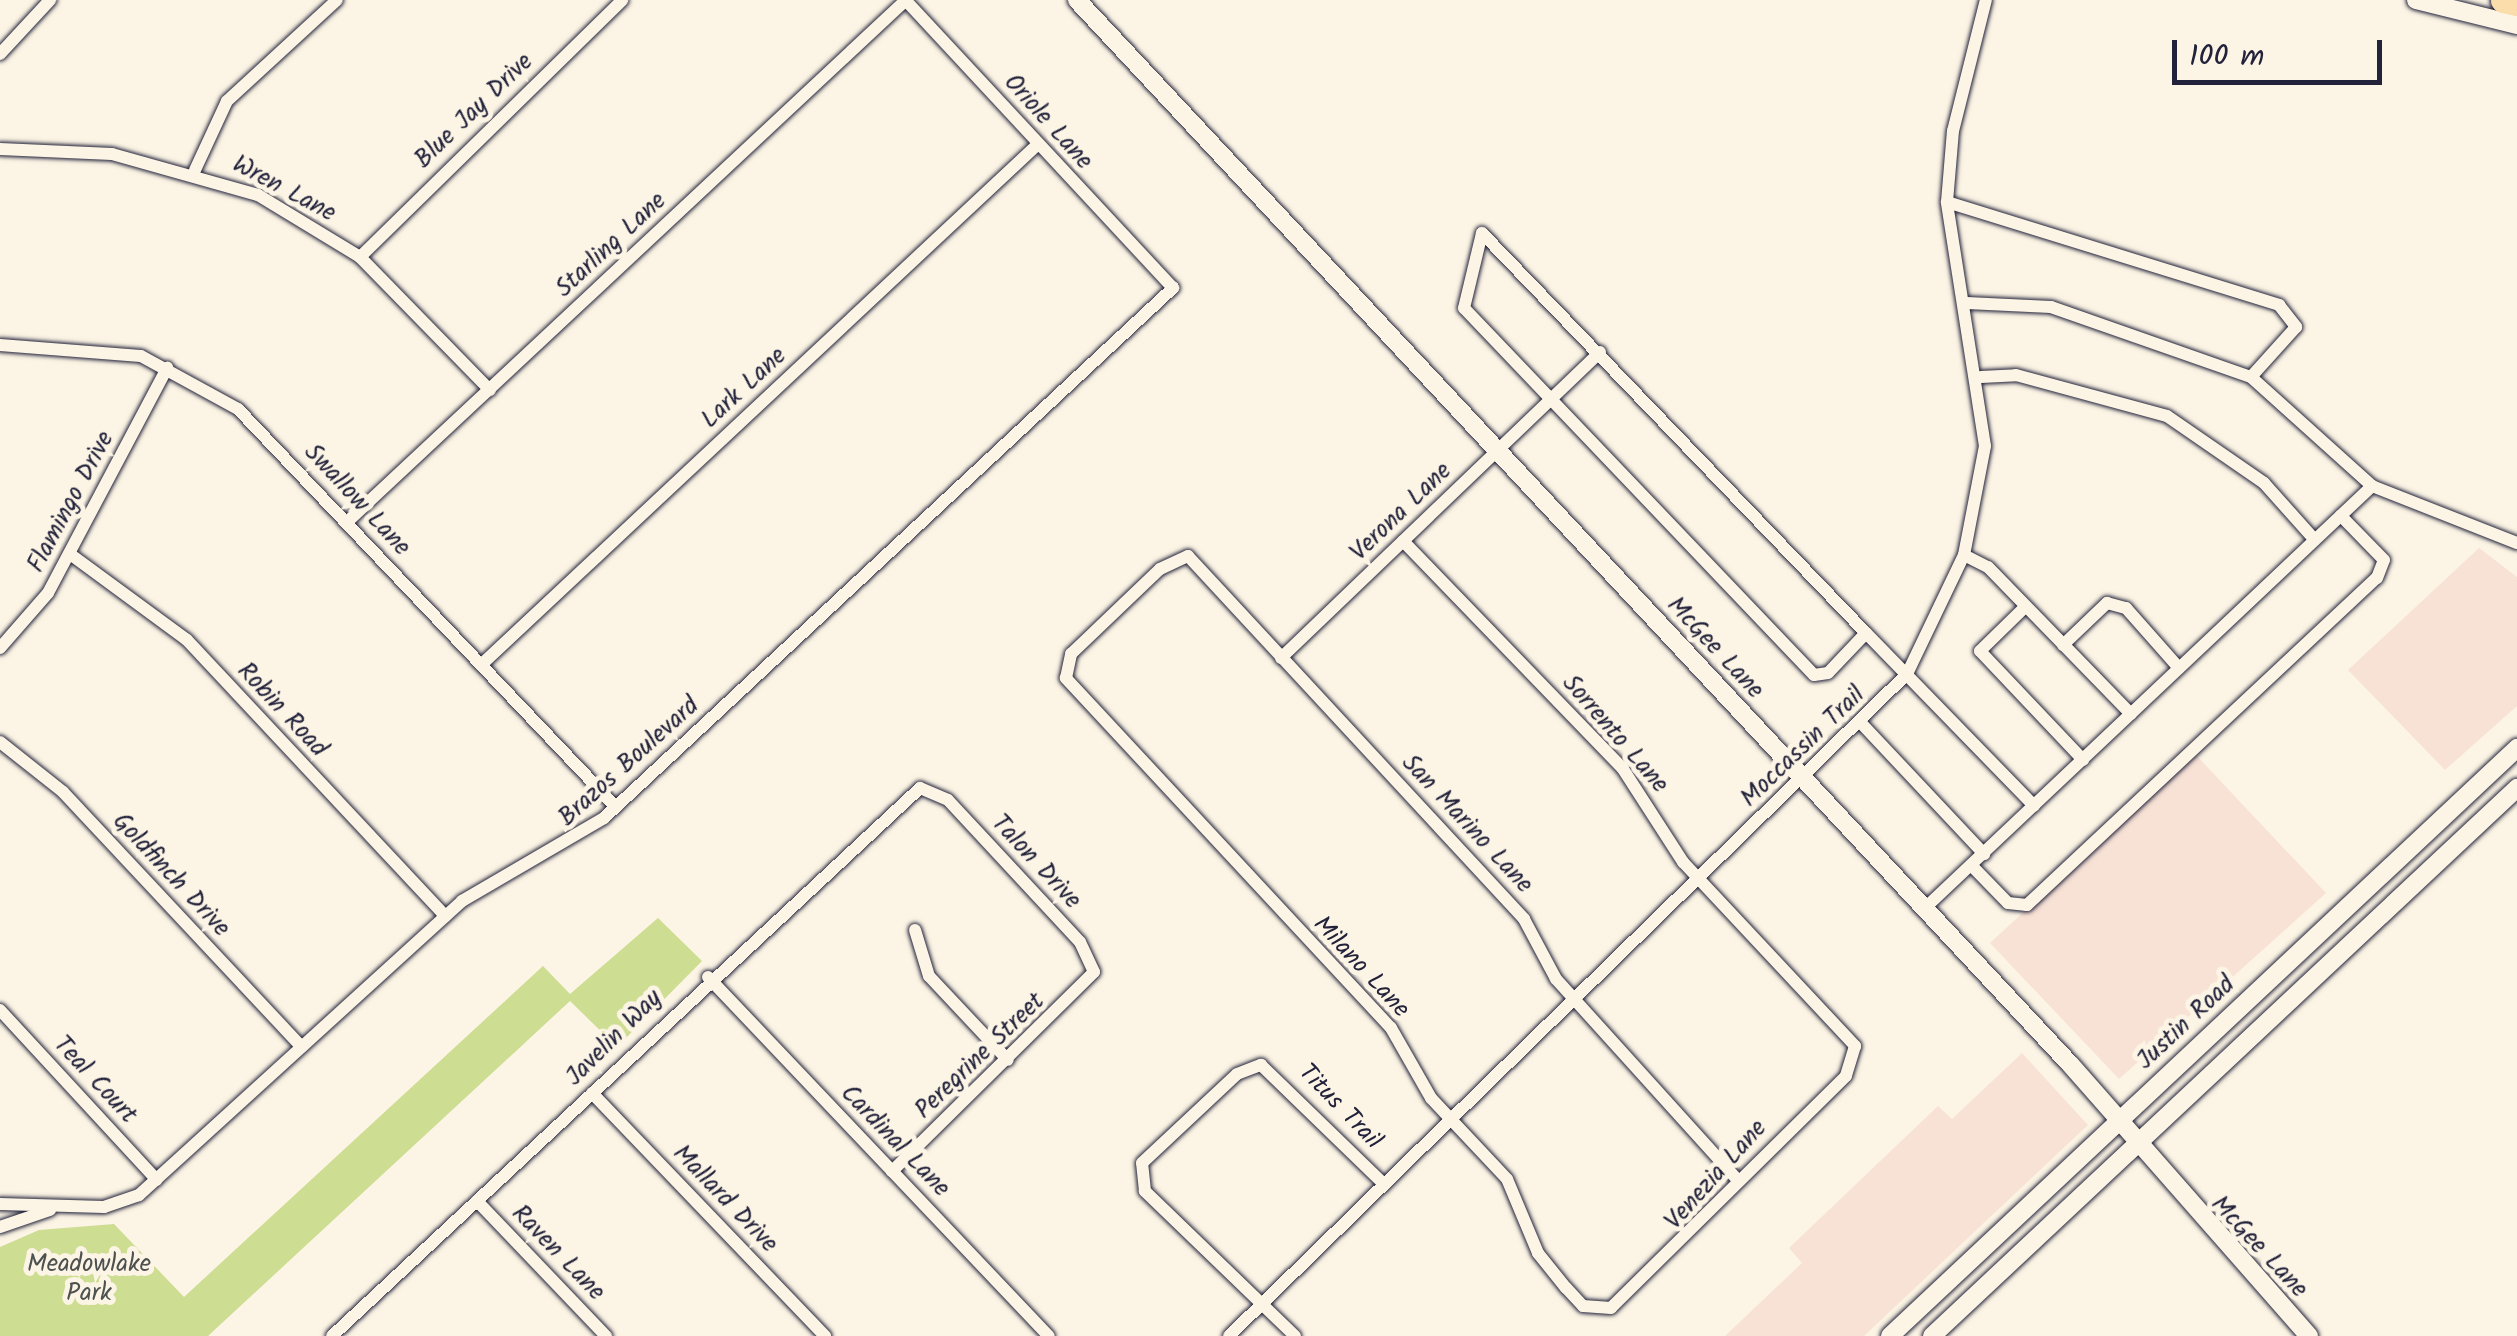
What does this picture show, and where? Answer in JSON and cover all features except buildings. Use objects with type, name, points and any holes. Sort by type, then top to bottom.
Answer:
[{"type":"highway","points":[[2503,0],[2517,3]]},
{"type":"street","points":[[0,54],[49,0]]},
{"type":"street","points":[[194,170],[227,102],[337,0]]},
{"type":"street","name":"Blue Jay Drive","points":[[360,258],[622,0]]},
{"type":"street","name":"Oriole Lane","points":[[905,0],[1158,274]]},
{"type":"street","name":"Starling Lane","points":[[347,522],[905,0]]},
{"type":"street","name":"McGee Lane","points":[[1077,0],[1925,908],[2309,1336]]},
{"type":"street","name":"Moccassin Trail","points":[[1229,1336],[1804,779],[1906,674],[1964,555],[1985,446],[1981,377],[1947,202],[1953,131],[1986,0]]},
{"type":"street","points":[[2416,0],[2517,25]]},
{"type":"street","name":"Lark Lane","points":[[481,666],[1038,144]]},
{"type":"street","name":"Wren Lane","points":[[0,148],[194,170],[258,195],[360,258],[490,390]]},
{"type":"street","points":[[1947,202],[2280,305],[2296,327],[2251,377]]},
{"type":"street","points":[[1866,633],[1814,675],[1464,308],[1482,232],[2034,806]]},
{"type":"street","name":"Brazos Boulevard","points":[[0,1204],[57,1208],[118,1204],[157,1180],[474,892],[569,846],[616,807],[1173,288],[1158,274]]},
{"type":"street","points":[[1967,302],[2051,307],[2251,377],[2372,486],[2517,543]]},
{"type":"street","name":"Swallow Lane","points":[[0,345],[105,348],[167,368],[238,409],[616,807]]},
{"type":"street","name":"Verona Lane","points":[[1281,658],[1600,352]]},
{"type":"street","name":"Flamingo Drive","points":[[0,648],[70,554],[167,368]]},
{"type":"street","points":[[1981,377],[2016,375],[2166,416],[2264,483],[2315,540]]},
{"type":"street","points":[[1925,908],[2372,486]]},
{"type":"street","points":[[1971,865],[2008,903],[2026,905],[2377,578],[2384,560],[2341,516]]},
{"type":"street","name":"Sorrento Lane","points":[[1403,541],[1623,769],[1699,879],[1845,1031],[1857,1056]]},
{"type":"street","name":"Robin Road","points":[[70,554],[188,640],[445,916]]},
{"type":"street","points":[[1964,555],[2026,607],[2131,714]]},
{"type":"street","name":"San Marino Lane","points":[[1065,667],[1139,588],[1188,556],[1524,919],[1574,1000],[1737,1179]]},
{"type":"street","points":[[2063,645],[2107,603],[2126,608],[2180,668]]},
{"type":"street","points":[[2026,607],[1980,651],[2082,760]]},
{"type":"street","name":"Milano Lane","points":[[1065,667],[1094,710],[1391,1028],[1452,1119],[1508,1179],[1538,1253],[1598,1312]]},
{"type":"street","points":[[1861,722],[1984,854]]},
{"type":"street","name":"Goldfinch Drive","points":[[0,742],[62,792],[302,1048]]},
{"type":"street","name":"Justin Road","points":[[1890,1336],[2517,748]]},
{"type":"street","name":"Justin Road","points":[[1932,1336],[2133,1141],[2517,788]]},
{"type":"street","name":"Talon Drive","points":[[936,790],[1080,942],[1094,972]]},
{"type":"street","name":"Javelin Way","points":[[332,1336],[896,801],[936,790]]},
{"type":"street","points":[[915,930],[929,976],[1008,1060]]},
{"type":"street","name":"Peregrine Street","points":[[892,1171],[1094,972]]},
{"type":"street","name":"Cardinal Lane","points":[[708,977],[1049,1336]]},
{"type":"street","name":"Teal Court","points":[[0,1010],[157,1180]]},
{"type":"street","name":"Venezia Lane","points":[[1598,1312],[1687,1242],[1737,1179],[1857,1056]]},
{"type":"street","name":"Titus Trail","points":[[1260,1306],[1138,1176],[1236,1074],[1261,1065],[1384,1184]]},
{"type":"street","name":"Mallard Drive","points":[[592,1093],[826,1336]]},
{"type":"street","name":"Raven Lane","points":[[477,1201],[606,1336]]},
{"type":"street","name":"Brazos Boulevard","points":[[0,1227],[57,1208]]},
{"type":"street","points":[[1260,1306],[1295,1336]]},
{"type":"shaded area","points":[[2479,548],[2517,577],[2517,706],[2445,770],[2348,670]]},
{"type":"shaded area","points":[[2195,754],[2326,893],[2119,1079],[1990,943]]},
{"type":"shaded area","points":[[2022,1053],[2088,1125],[1864,1336],[1725,1336],[1802,1263],[1789,1248],[1938,1106],[1952,1119]]},
{"type":"green space","name":"Meadowlake Park","points":[[658,918],[702,961],[617,1047],[570,1001],[208,1336],[0,1336],[0,1247],[39,1230],[114,1224],[184,1297],[543,966],[570,994]]}]
